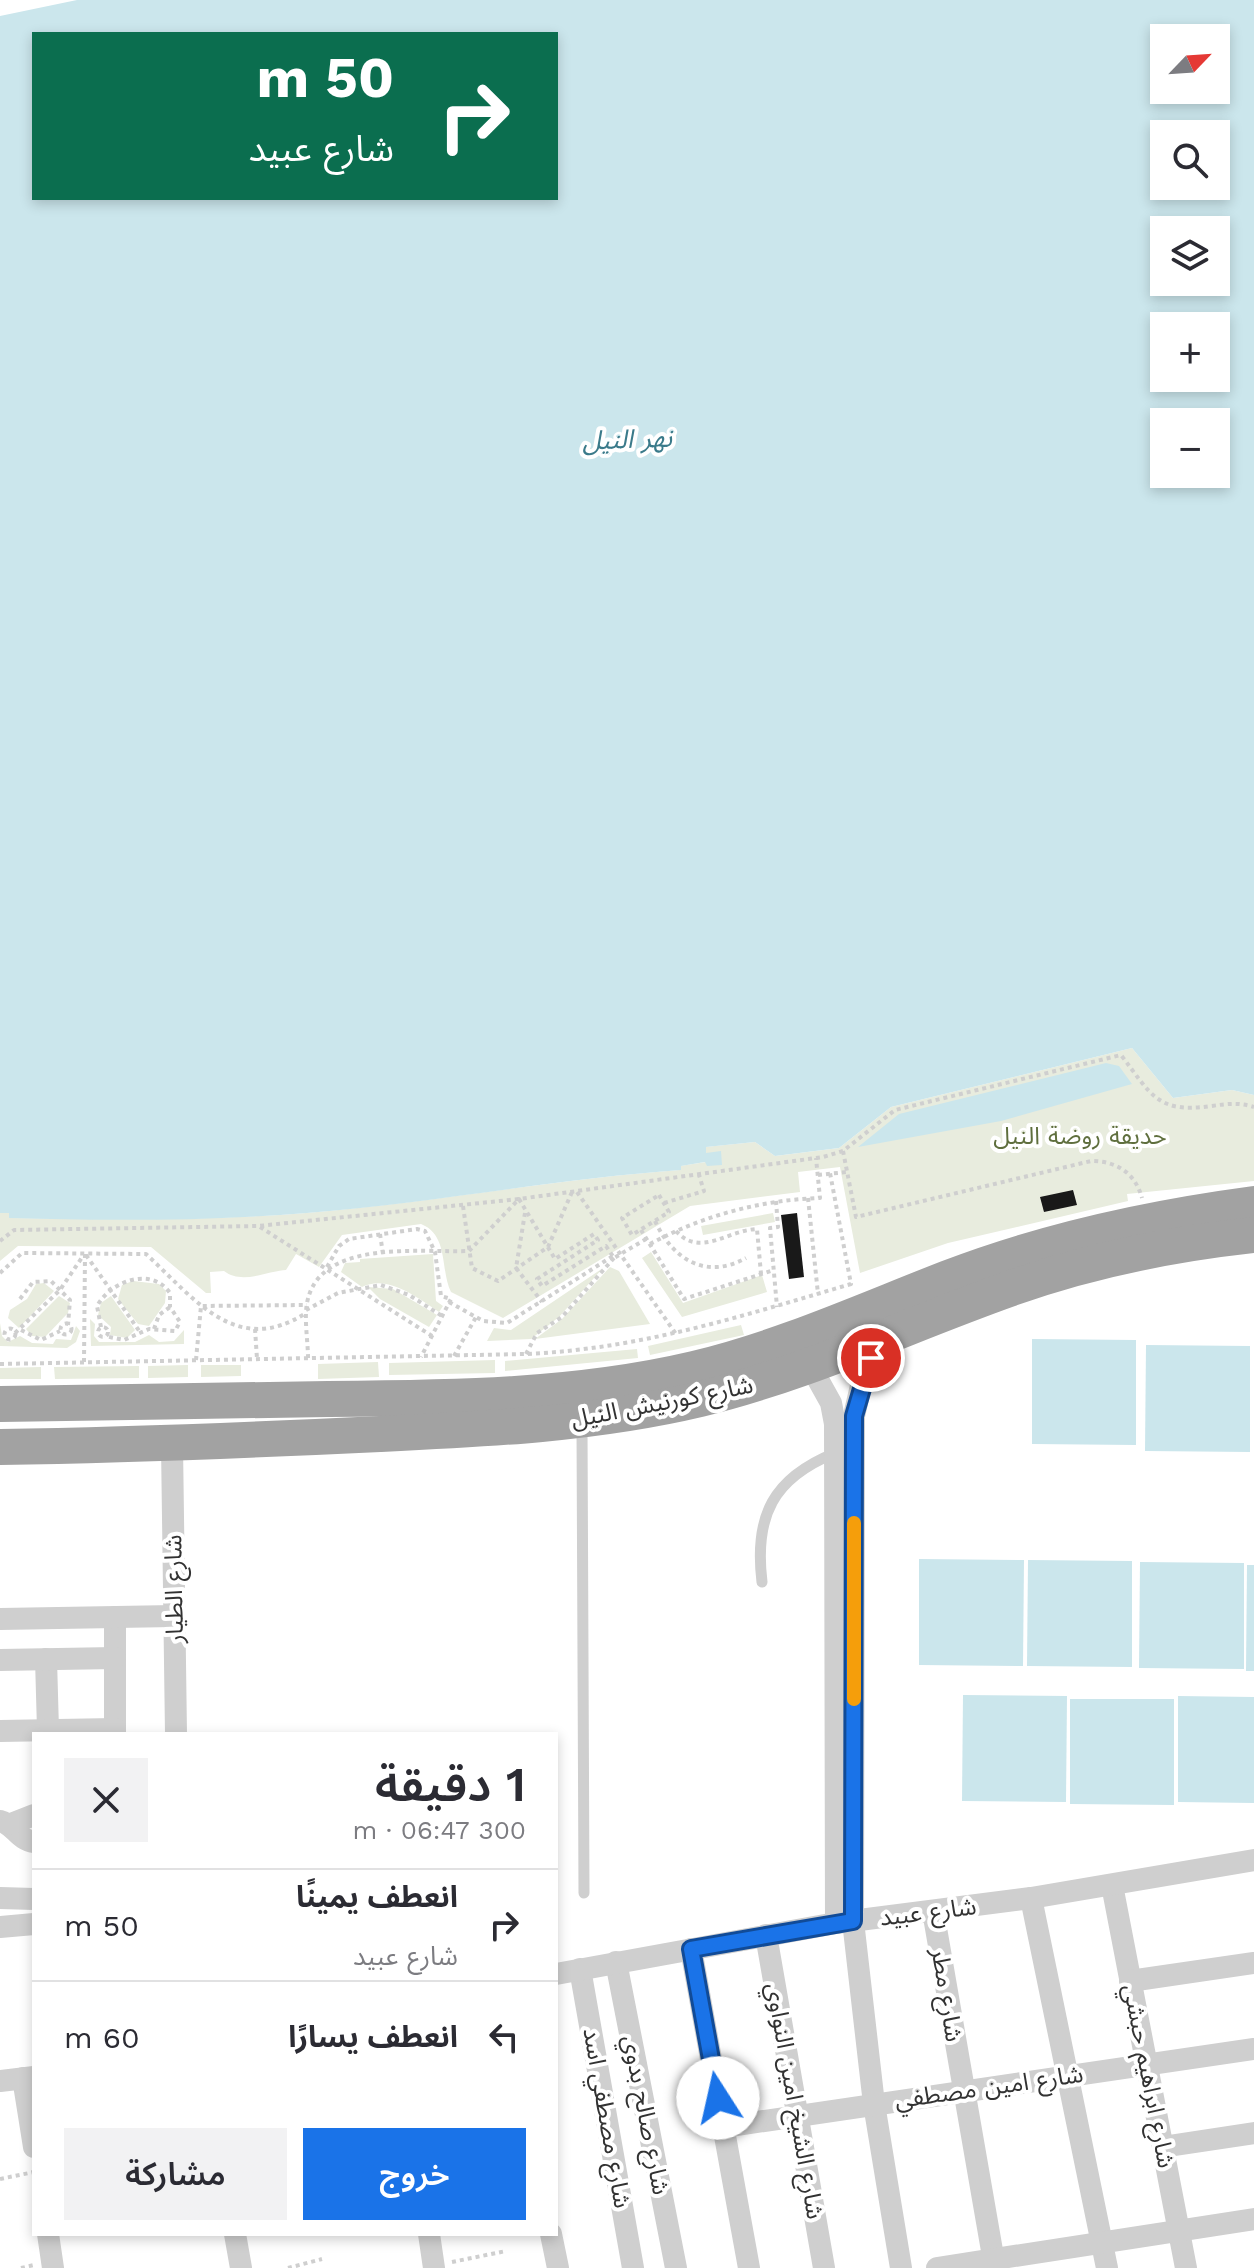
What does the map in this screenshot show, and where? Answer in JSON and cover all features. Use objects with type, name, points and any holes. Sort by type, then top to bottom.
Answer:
[{"type":"highway","name":"شارع كورنيش النيل","points":[[0,1404],[405,1398],[546,1391],[629,1382],[755,1353],[948,1278],[1076,1237],[1161,1217],[1254,1204]]},
{"type":"highway","name":"شارع كورنيش النيل","points":[[0,1447],[172,1445],[582,1421],[698,1399],[811,1367],[960,1307],[1069,1270],[1185,1244],[1254,1235]]},
{"type":"street","points":[[844,1922],[854,1416],[863,1377],[881,1341]]},
{"type":"street","points":[[811,1367],[831,1403],[836,1453],[844,1922],[901,2268]]},
{"type":"street","name":"شارع الطيار","points":[[172,1445],[176,1732]]},
{"type":"street","points":[[0,1619],[174,1616]]},
{"type":"street","points":[[0,1731],[115,1732],[115,1617]]},
{"type":"street","points":[[0,1660],[115,1658]]},
{"type":"street","points":[[46,1659],[48,1730]]},
{"type":"street","points":[[5,1822],[32,1815]]},
{"type":"street","points":[[5,1822],[21,1838],[32,1841]]},
{"type":"street","name":"شارع عبيد","points":[[558,1974],[844,1922],[1031,1898],[1254,1860]]},
{"type":"street","name":"شارع ابراهيم حبشي","points":[[1112,1885],[1186,2268]]},
{"type":"street","points":[[0,1898],[32,1899]]},
{"type":"street","points":[[1031,1898],[1107,2268]]},
{"type":"street","name":"شارع مطر","points":[[933,1911],[995,2264]]},
{"type":"street","points":[[0,1927],[32,1924]]},
{"type":"street","name":"شارع الشيخ امين النواوي","points":[[766,1935],[824,2268]]},
{"type":"street","points":[[691,1949],[749,2268]]},
{"type":"street","name":"شارع صالح بدوي","points":[[616,1962],[676,2268]]},
{"type":"street","points":[[1130,1981],[1254,1963]]},
{"type":"street","name":"شارع مصطفي اسد","points":[[580,1969],[633,2268]]},
{"type":"street","name":"شارع امين مصطفي","points":[[723,2127],[1254,2049]]},
{"type":"street","points":[[0,2081],[29,2078],[32,2119]]},
{"type":"street","points":[[1162,2147],[1254,2133]]},
{"type":"street","points":[[937,2268],[995,2264],[1254,2219]]},
{"type":"street","points":[[48,2236],[53,2268]]},
{"type":"street","points":[[235,2236],[241,2268]]},
{"type":"street","points":[[429,2236],[434,2267]]},
{"type":"street","points":[[551,2236],[558,2268]]},
{"type":"lane","points":[[582,1421],[584,1893]]},
{"type":"lane","points":[[762,1582],[758,1549],[764,1516],[780,1488],[805,1465],[836,1453]]},
{"type":"path","points":[[0,1241],[14,1230],[258,1226],[463,1206],[816,1158],[843,1151],[895,1110],[1121,1055],[1150,1093],[1166,1106],[1185,1110],[1239,1102],[1254,1107]]},
{"type":"path","points":[[843,1151],[856,1217],[1091,1161],[1122,1168],[1141,1193]]},
{"type":"path","points":[[449,1302],[491,1323],[507,1323],[614,1257],[648,1242],[725,1213],[776,1201],[820,1198],[816,1158]]},
{"type":"path","points":[[818,1175],[847,1172]]},
{"type":"path","points":[[0,1364],[526,1354],[592,1349],[676,1335],[851,1284],[830,1173]]},
{"type":"path","points":[[664,1203],[704,1191],[699,1175]]},
{"type":"path","points":[[463,1206],[472,1268],[498,1281],[548,1247],[574,1192]]},
{"type":"path","points":[[574,1192],[676,1335]]},
{"type":"path","points":[[659,1195],[664,1203],[669,1212],[632,1235],[622,1218],[659,1195]]},
{"type":"path","points":[[808,1198],[818,1294]]},
{"type":"path","points":[[519,1199],[555,1259],[594,1234],[598,1240],[537,1279],[542,1286],[606,1246],[614,1257]]},
{"type":"path","points":[[326,1269],[346,1258],[469,1251],[519,1199]]},
{"type":"path","points":[[776,1201],[778,1227],[770,1228],[777,1307]]},
{"type":"path","points":[[526,1211],[516,1268],[542,1302]]},
{"type":"path","points":[[655,1221],[662,1237],[678,1256],[700,1267],[724,1267],[746,1258]]},
{"type":"path","points":[[258,1226],[432,1336]]},
{"type":"path","points":[[308,1358],[306,1309],[312,1287],[344,1242],[421,1229],[428,1234],[435,1252],[441,1296],[451,1299],[421,1357]]},
{"type":"path","points":[[676,1231],[687,1241],[702,1244],[736,1231],[757,1229],[761,1274]]},
{"type":"path","points":[[641,1230],[684,1299],[774,1270]]},
{"type":"path","points":[[380,1234],[383,1254]]},
{"type":"path","points":[[0,1273],[22,1253],[146,1254],[201,1306],[224,1322],[255,1329],[282,1326],[306,1309],[338,1293],[381,1285],[398,1290],[442,1316]]},
{"type":"path","points":[[15,1333],[60,1290],[85,1254]]},
{"type":"path","points":[[85,1254],[140,1332]]},
{"type":"path","points":[[84,1362],[85,1254]]},
{"type":"path","points":[[526,1354],[537,1333],[562,1317],[614,1257]]},
{"type":"path","points":[[127,1279],[157,1282],[170,1293],[170,1307],[179,1317],[178,1328],[169,1334],[154,1329],[124,1340],[99,1334],[101,1327],[97,1306],[127,1279]]},
{"type":"path","points":[[20,1299],[29,1286],[39,1280],[51,1281],[72,1306],[69,1334],[60,1331],[41,1340],[21,1330]]},
{"type":"path","points":[[201,1306],[306,1309]]},
{"type":"path","points":[[196,1360],[201,1306]]},
{"type":"path","points":[[154,1329],[159,1315],[170,1307]]},
{"type":"path","points":[[454,1356],[476,1317]]},
{"type":"path","points":[[60,1331],[62,1325],[68,1325]]},
{"type":"path","points":[[255,1329],[257,1359]]},
{"type":"path","points":[[0,2179],[32,2172]]},
{"type":"path","points":[[434,2267],[506,2251]]},
{"type":"path","points":[[288,2268],[322,2259]]},
{"type":"green space","name":"حديقة روضة النيل","points":[[1132,1048],[1173,1098],[1232,1090],[1254,1095],[1254,1181],[1127,1194],[1128,1201],[948,1243],[860,1273],[840,1167],[798,1172],[800,1192],[690,1206],[503,1318],[451,1292],[440,1245],[430,1229],[421,1224],[342,1235],[319,1267],[296,1254],[286,1270],[247,1277],[224,1271],[210,1272],[211,1293],[206,1293],[151,1247],[18,1246],[0,1261],[0,1213],[9,1213],[9,1218],[120,1219],[306,1213],[680,1170],[680,1166],[706,1162],[705,1147],[755,1142],[775,1156],[839,1148],[891,1107]]},
{"type":"green space","points":[[773,1213],[775,1222],[703,1235],[701,1226]]},
{"type":"green space","points":[[651,1252],[683,1303],[762,1275],[767,1292],[682,1317],[642,1258]]},
{"type":"green space","points":[[433,1254],[436,1301],[443,1306],[439,1312],[402,1289],[382,1283],[362,1287],[341,1272],[345,1263],[360,1262],[360,1259]]},
{"type":"green space","points":[[610,1267],[619,1271],[650,1324],[535,1339],[562,1319]]},
{"type":"green space","points":[[603,1268],[559,1317],[531,1339],[487,1341],[494,1328],[511,1330]]},
{"type":"green space","points":[[133,1281],[159,1284],[166,1291],[165,1303],[149,1326],[138,1324],[118,1299],[122,1285]]},
{"type":"green space","points":[[44,1283],[54,1291],[19,1328],[8,1318],[10,1310],[27,1299],[36,1284]]},
{"type":"green space","points":[[368,1287],[393,1289],[437,1315],[429,1327],[380,1299]]},
{"type":"green space","points":[[59,1296],[70,1303],[68,1313],[45,1337],[32,1336],[26,1329]]},
{"type":"green space","points":[[111,1296],[135,1330],[127,1338],[110,1335],[111,1327],[98,1315],[101,1303]]},
{"type":"green space","points":[[90,1319],[95,1324],[94,1336],[99,1342],[135,1342],[149,1335],[159,1342],[174,1341],[184,1330],[184,1344],[91,1346]]},
{"type":"green space","points":[[0,1323],[2,1336],[8,1342],[20,1336],[32,1343],[53,1344],[56,1339],[71,1340],[76,1326],[80,1331],[76,1342],[67,1348],[0,1346]]},
{"type":"green space","points":[[741,1325],[744,1335],[650,1355],[648,1346]]},
{"type":"green space","points":[[637,1349],[638,1358],[505,1371],[505,1361]]},
{"type":"green space","points":[[495,1360],[495,1373],[389,1375],[389,1363]]},
{"type":"green space","points":[[378,1362],[379,1377],[318,1379],[318,1364]]},
{"type":"green space","points":[[188,1365],[188,1377],[148,1378],[148,1366]]},
{"type":"green space","points":[[201,1365],[241,1365],[241,1376],[201,1377]]},
{"type":"green space","points":[[139,1366],[139,1378],[55,1379],[54,1367]]},
{"type":"green space","points":[[41,1367],[41,1379],[0,1379],[0,1368]]},
{"type":"water","name":"نهر النيل","points":[[77,0],[1254,0],[1254,1095],[1232,1090],[1173,1098],[1132,1048],[891,1107],[839,1148],[775,1156],[755,1142],[706,1147],[706,1153],[721,1151],[722,1165],[707,1166],[705,1162],[681,1166],[681,1170],[307,1213],[120,1220],[9,1218],[9,1213],[0,1213],[0,16]]},
{"type":"water","points":[[1106,1063],[1119,1066],[1132,1084],[1001,1121],[858,1147],[899,1114]]},
{"type":"water","points":[[1032,1339],[1136,1340],[1136,1445],[1032,1444]]},
{"type":"water","points":[[1146,1345],[1250,1346],[1250,1452],[1145,1451]]},
{"type":"water","points":[[919,1559],[1024,1560],[1023,1666],[919,1665]]},
{"type":"water","points":[[1028,1560],[1132,1561],[1132,1667],[1027,1666]]},
{"type":"water","points":[[1140,1562],[1244,1563],[1244,1669],[1139,1668]]},
{"type":"water","points":[[1247,1565],[1254,1565],[1254,1671],[1246,1671]]},
{"type":"water","points":[[963,1695],[1067,1696],[1066,1802],[962,1801]]},
{"type":"water","points":[[1178,1696],[1254,1697],[1254,1803],[1178,1802]]},
{"type":"water","points":[[1070,1699],[1174,1699],[1174,1805],[1070,1804]]},
{"type":"building","points":[[1073,1190],[1077,1205],[1044,1212],[1040,1197]]},
{"type":"building","points":[[797,1213],[804,1277],[789,1279],[781,1215]]},
{"type":"slow traffic","points":[[854,1523],[854,1699]]},
{"type":"route","points":[[718,2098],[691,1949],[853,1921],[854,1416],[857,1396],[871,1358]]}]
